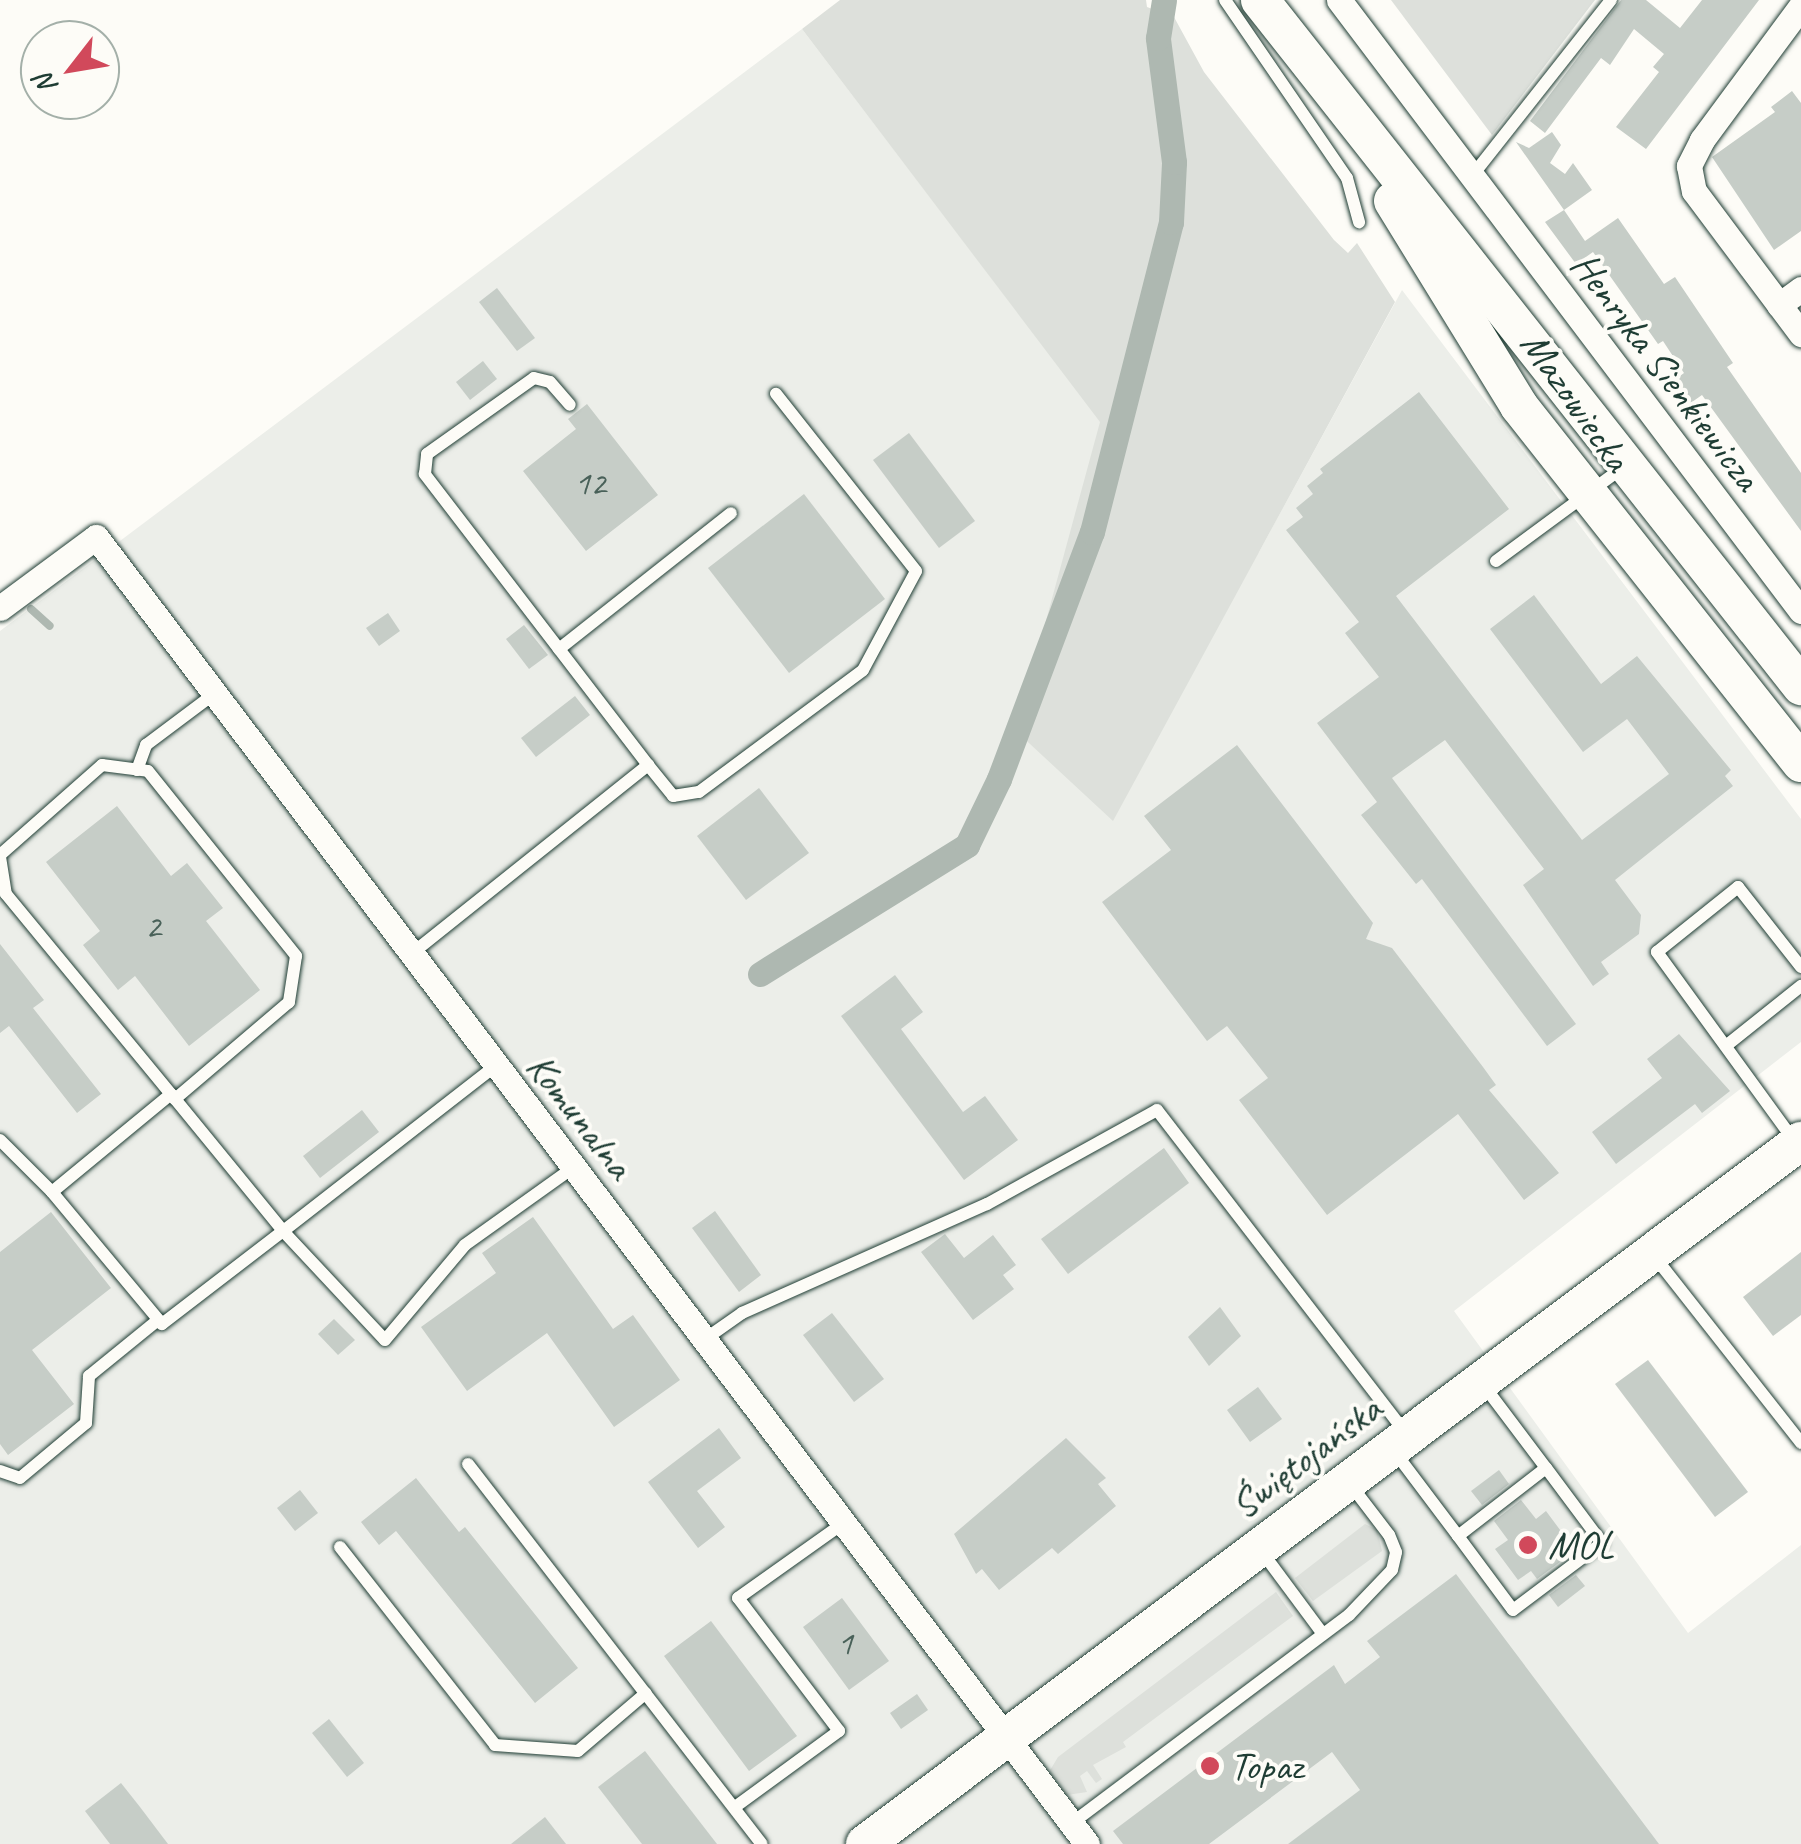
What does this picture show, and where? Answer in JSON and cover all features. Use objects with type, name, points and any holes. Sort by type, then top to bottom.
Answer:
[{"type":"main road","name":"Mazowiecka","points":[[1260,0],[1801,686]]},
{"type":"main road","name":"Mazowiecka","points":[[1310,67],[1519,406],[1585,495],[1801,764]]},
{"type":"main road","name":"Świętojańska","points":[[866,1844],[1799,1143]]},
{"type":"street","name":"Henryka Sienkiewicza","points":[[1339,0],[1801,612]]},
{"type":"street","points":[[1801,6],[1690,166],[1694,191],[1801,334]]},
{"type":"street","points":[[1779,305],[1801,289]]},
{"type":"street","name":"Komunalna","points":[[0,608],[96,538],[572,1169],[708,1337],[1079,1834]]},
{"type":"lane","points":[[1225,0],[1347,178],[1359,222]]},
{"type":"lane","points":[[1472,176],[1611,0]]},
{"type":"lane","points":[[570,406],[550,382],[534,378],[427,454],[425,474],[673,796],[699,792],[863,670],[916,571],[776,394]]},
{"type":"lane","points":[[1496,561],[1628,465]]},
{"type":"lane","points":[[559,649],[731,513]]},
{"type":"lane","points":[[137,770],[146,745],[214,694]]},
{"type":"lane","points":[[52,1192],[173,1096],[288,1002],[296,956],[148,771],[102,765],[0,856],[6,894],[173,1096],[283,1230],[385,1340],[465,1245],[572,1169]]},
{"type":"lane","points":[[410,954],[648,766]]},
{"type":"lane","points":[[1799,1143],[1657,952],[1738,887],[1801,967]]},
{"type":"lane","points":[[1727,1046],[1801,986]]},
{"type":"lane","points":[[0,1140],[52,1192],[162,1324],[494,1067]]},
{"type":"lane","points":[[708,1337],[742,1313],[988,1204],[1157,1110],[1400,1443],[1458,1536],[1513,1610],[1602,1543],[1481,1382]]},
{"type":"lane","points":[[1652,1253],[1801,1442]]},
{"type":"lane","points":[[0,1471],[20,1478],[86,1423],[89,1376],[158,1320]]},
{"type":"lane","points":[[468,1464],[762,1844]]},
{"type":"lane","points":[[1458,1536],[1546,1468]]},
{"type":"lane","points":[[1079,1834],[1380,1584],[1396,1552],[1348,1482]]},
{"type":"lane","points":[[735,1807],[839,1731],[738,1598],[846,1521]]},
{"type":"lane","points":[[340,1547],[495,1744],[578,1751],[646,1693]]},
{"type":"lane","points":[[1260,1548],[1323,1634]]},
{"type":"shaded area","points":[[840,0],[1146,0],[1147,7],[1174,17],[1204,72],[1334,240],[1348,253],[1357,243],[1395,302],[1113,821],[1016,731],[1100,422],[802,29]]},
{"type":"shaded area","points":[[1391,0],[1595,0],[1492,135]]},
{"type":"shaded area","points":[[802,29],[1101,422],[1017,731],[1259,552],[1402,290],[1801,819],[1801,1042],[1454,1311],[1688,1633],[1801,1545],[1801,1844],[0,1844],[0,631]]},
{"type":"shaded area","points":[[1365,1524],[1377,1530],[1382,1551],[1313,1601],[1295,1578]]},
{"type":"shaded area","points":[[1276,1592],[1293,1616],[1123,1742],[1126,1747],[1093,1765],[1102,1779],[1096,1783],[1087,1771],[1080,1776],[1087,1792],[1067,1795],[1049,1772],[1058,1757]]},
{"type":"building","points":[[1621,0],[1646,0],[1680,28],[1702,0],[1759,0],[1646,149],[1616,127],[1659,72],[1653,67],[1664,54],[1634,29],[1610,65],[1601,58],[1545,133],[1530,121]]},
{"type":"building","points":[[1792,91],[1801,103],[1801,231],[1774,250],[1712,157],[1775,112],[1771,107]]},
{"type":"building","points":[[1552,132],[1561,145],[1550,163],[1565,174],[1573,163],[1592,190],[1564,210],[1516,142],[1529,148]]},
{"type":"building","points":[[1564,210],[1585,241],[1618,218],[1664,284],[1675,277],[1733,363],[1727,367],[1801,473],[1801,531],[1702,395],[1682,409],[1666,386],[1684,373],[1663,341],[1658,344],[1593,252],[1576,264],[1545,222]]},
{"type":"building","points":[[497,288],[535,338],[517,351],[479,302]]},
{"type":"building","points":[[483,361],[497,379],[470,400],[456,382]]},
{"type":"building","points":[[1419,392],[1509,509],[1396,596],[1582,840],[1669,774],[1627,719],[1583,752],[1490,629],[1534,595],[1601,684],[1637,656],[1731,770],[1725,776],[1733,786],[1615,880],[1641,915],[1639,934],[1601,962],[1609,974],[1593,986],[1523,885],[1544,869],[1445,740],[1392,778],[1576,1024],[1547,1046],[1422,879],[1416,884],[1361,815],[1377,802],[1317,723],[1379,677],[1345,633],[1359,622],[1286,530],[1303,517],[1296,508],[1313,494],[1307,486],[1323,473],[1320,469]]},
{"type":"building","points":[[587,404],[658,495],[586,551],[523,471],[576,429],[568,419]]},
{"type":"building","points":[[909,433],[975,521],[939,548],[873,460]]},
{"type":"building","points":[[804,494],[885,599],[789,673],[708,568]]},
{"type":"building","points":[[388,613],[400,631],[379,646],[366,628]]},
{"type":"building","points":[[524,625],[548,655],[529,669],[506,639]]},
{"type":"building","points":[[575,696],[590,715],[536,757],[521,738]]},
{"type":"building","points":[[1237,745],[1373,923],[1366,939],[1392,948],[1496,1085],[1489,1090],[1559,1173],[1524,1200],[1458,1114],[1327,1215],[1239,1100],[1268,1078],[1227,1026],[1207,1041],[1102,902],[1171,850],[1144,816]]},
{"type":"building","points":[[759,788],[809,853],[746,900],[697,836]]},
{"type":"building","points":[[117,806],[171,876],[187,863],[223,908],[206,921],[260,990],[189,1046],[135,976],[118,990],[83,945],[100,931],[46,862]]},
{"type":"building","points":[[0,944],[44,1000],[33,1008],[101,1094],[77,1113],[9,1026],[0,1033]]},
{"type":"building","points":[[895,975],[923,1012],[901,1029],[963,1112],[985,1096],[1018,1140],[964,1180],[841,1016]]},
{"type":"building","points":[[1679,1034],[1730,1091],[1702,1113],[1695,1104],[1616,1164],[1592,1132],[1662,1078],[1647,1059]]},
{"type":"building","points":[[362,1110],[379,1132],[320,1178],[303,1156]]},
{"type":"building","points":[[1164,1148],[1189,1183],[1068,1274],[1041,1239]]},
{"type":"building","points":[[715,1211],[761,1275],[739,1292],[692,1228]]},
{"type":"building","points":[[51,1212],[111,1288],[32,1350],[74,1404],[8,1455],[0,1444],[0,1252]]},
{"type":"building","points":[[533,1217],[613,1329],[633,1315],[680,1380],[614,1427],[547,1333],[467,1391],[421,1327],[496,1273],[482,1253]]},
{"type":"building","points":[[945,1234],[964,1258],[993,1235],[1016,1265],[1003,1275],[1014,1289],[973,1320],[921,1252]]},
{"type":"building","points":[[1801,1252],[1801,1315],[1773,1336],[1743,1297]]},
{"type":"building","points":[[1220,1307],[1241,1336],[1209,1366],[1188,1337]]},
{"type":"building","points":[[832,1313],[884,1379],[854,1402],[803,1335]]},
{"type":"building","points":[[334,1319],[355,1340],[338,1355],[318,1334]]},
{"type":"building","points":[[1648,1360],[1748,1492],[1715,1517],[1615,1384]]},
{"type":"building","points":[[1258,1387],[1282,1419],[1250,1442],[1227,1410]]},
{"type":"building","points":[[719,1428],[741,1458],[697,1491],[725,1527],[698,1548],[648,1482]]},
{"type":"building","points":[[1066,1438],[1106,1478],[1098,1484],[1116,1506],[1058,1554],[1052,1548],[999,1590],[982,1569],[976,1574],[954,1534]]},
{"type":"building","points":[[1499,1470],[1509,1484],[1482,1505],[1471,1491]]},
{"type":"building","points":[[416,1478],[459,1532],[465,1527],[578,1668],[535,1703],[396,1531],[379,1545],[361,1522]]},
{"type":"building","points":[[300,1490],[318,1513],[295,1531],[277,1508]]},
{"type":"building","points":[[1521,1500],[1536,1519],[1546,1511],[1569,1542],[1558,1550],[1564,1559],[1537,1579],[1531,1571],[1518,1580],[1495,1549],[1508,1540],[1494,1521]]},
{"type":"building","points":[[1456,1574],[1659,1844],[1288,1844],[1360,1790],[1332,1752],[1209,1844],[1123,1844],[1113,1831],[1334,1665],[1345,1684],[1380,1657],[1367,1641]]},
{"type":"building","points":[[1576,1575],[1585,1586],[1558,1607],[1549,1595]]},
{"type":"building","points":[[842,1598],[889,1661],[849,1690],[803,1627]]},
{"type":"building","points":[[711,1621],[797,1736],[749,1771],[664,1656]]},
{"type":"building","points":[[917,1694],[928,1710],[901,1729],[890,1713]]},
{"type":"building","points":[[329,1719],[364,1763],[347,1777],[312,1733]]},
{"type":"building","points":[[645,1751],[717,1844],[642,1844],[598,1787]]},
{"type":"building","points":[[121,1783],[168,1844],[110,1844],[85,1811]]},
{"type":"building","points":[[545,1817],[566,1844],[511,1844]]},
{"type":"waterway","points":[[760,974],[967,845],[999,779],[1092,532],[1171,222],[1174,162],[1158,38],[1164,0]]},
{"type":"waterway","points":[[31,609],[50,626]]},
{"type":"place","name":"MOL","points":[[1528,1545]]},
{"type":"place","name":"Topaz","points":[[1210,1766]]}]
